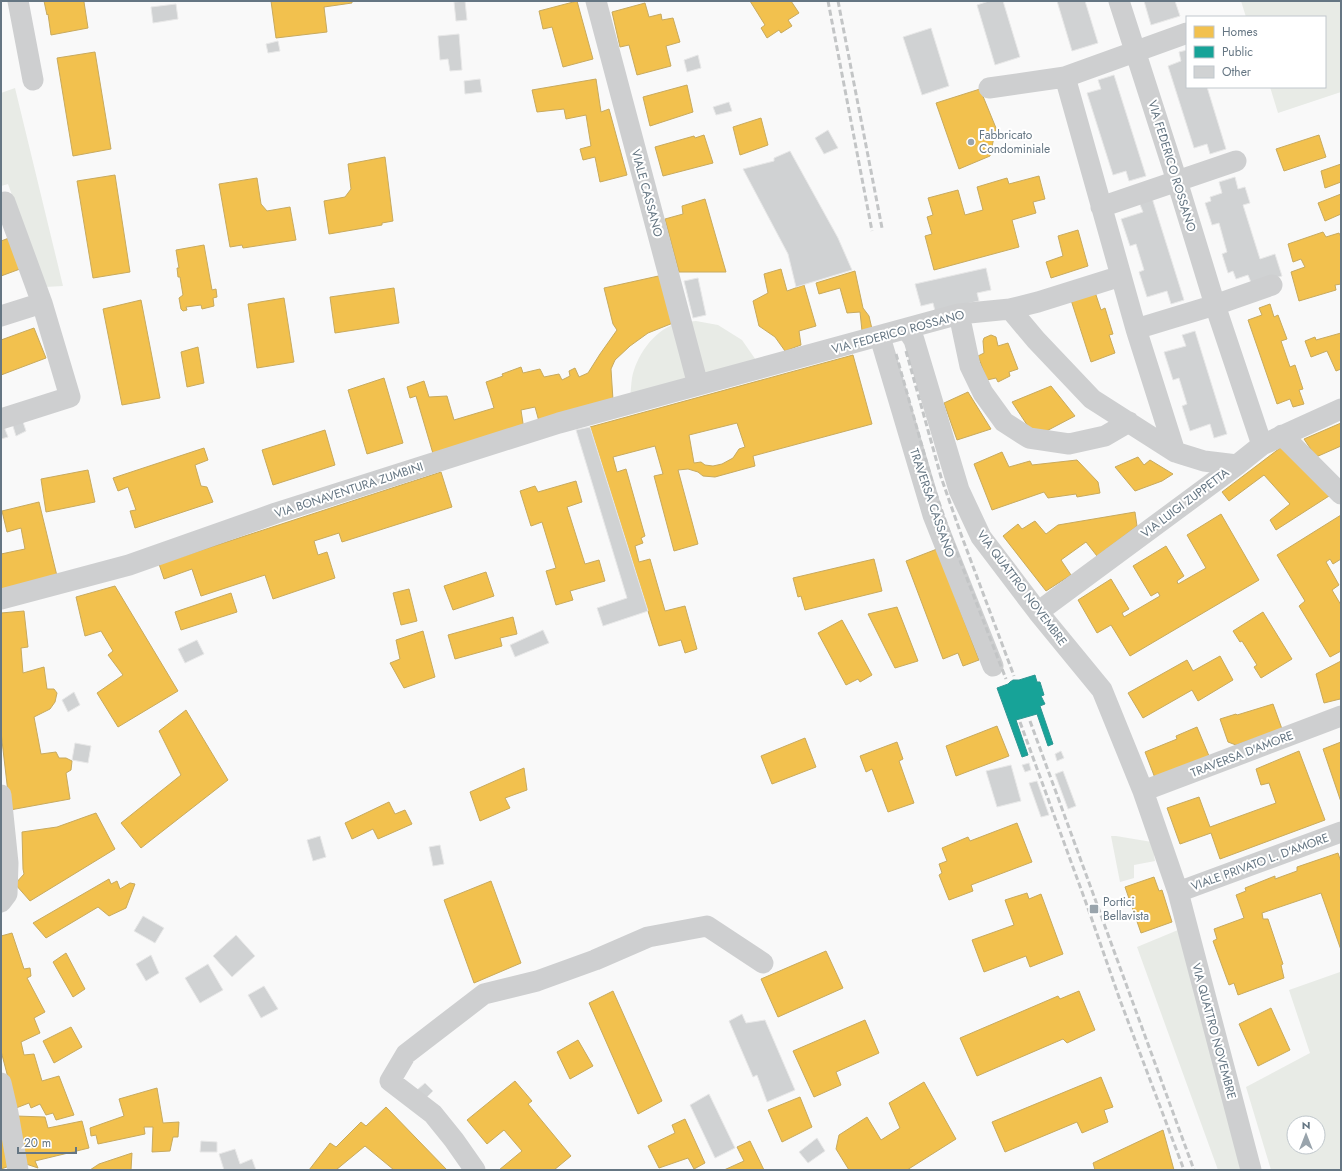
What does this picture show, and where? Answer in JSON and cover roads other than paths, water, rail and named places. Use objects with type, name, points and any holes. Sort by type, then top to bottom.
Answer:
[{"type":"street","points":[[18,1],[33,80]]},
{"type":"street","name":"VIALE CASSANO","points":[[596,1],[698,385]]},
{"type":"street","name":"VIA FEDERICO ROSSANO","points":[[1119,1],[1215,305],[1262,445]]},
{"type":"street","points":[[989,88],[1065,77],[1186,33]]},
{"type":"street","points":[[1065,77],[1136,329],[1175,452]]},
{"type":"street","points":[[1101,207],[1236,161]]},
{"type":"street","points":[[1,204],[5,202],[42,303],[70,397],[1,419]]},
{"type":"street","name":"VIA FEDERICO ROSSANO","points":[[698,385],[880,337],[959,314],[1010,309],[1038,302],[1121,276]]},
{"type":"street","points":[[1136,329],[1215,305],[1272,285]]},
{"type":"street","points":[[1,316],[42,303]]},
{"type":"street","points":[[1010,309],[1036,340],[1092,399],[1175,452],[1204,461],[1237,464]]},
{"type":"street","points":[[959,314],[970,366],[983,393],[1004,422],[1028,438],[1069,444],[1105,436],[1129,422]]},
{"type":"street","name":"VIA QUATTRO NOVEMBRE","points":[[907,328],[914,340],[959,490],[981,537],[1038,612],[1102,690],[1143,791],[1178,892],[1251,1170]]},
{"type":"street","name":"TRAVERSA CASSANO","points":[[880,337],[933,515],[993,666]]},
{"type":"street","name":"VIA BONAVENTURA ZUMBINI","points":[[1,599],[129,566],[276,513],[551,426],[698,385]]},
{"type":"street","name":"VIA LUIGI ZUPPETTA","points":[[1038,612],[1262,445],[1341,409]]},
{"type":"street","points":[[1282,435],[1341,494]]},
{"type":"street","name":"TRAVERSA D'AMORE","points":[[1143,791],[1341,716]]},
{"type":"street","points":[[1,795],[8,863],[7,894],[1,902]]},
{"type":"street","name":"VIALE PRIVATO L. D'AMORE","points":[[1178,892],[1341,832]]},
{"type":"street","points":[[475,1170],[433,1114],[390,1082],[406,1054],[484,994],[551,976],[648,937],[707,926],[763,964]]},
{"type":"street","points":[[1,1083],[18,1170]]},
{"type":"railway","points":[[828,1],[872,231]]},
{"type":"railway","points":[[838,1],[882,228]]},
{"type":"railway","points":[[906,351],[941,477],[1014,676]]},
{"type":"railway","points":[[896,354],[933,485],[952,540],[1006,679]]},
{"type":"railway","points":[[1030,721],[1194,1170]]},
{"type":"railway","points":[[1020,722],[1120,1000],[1184,1170]]},
{"type":"place","name":"Fabbricato Condominiale","points":[[971,142]]},
{"type":"place","name":"Portici Bellavista","points":[[1094,909]]}]
